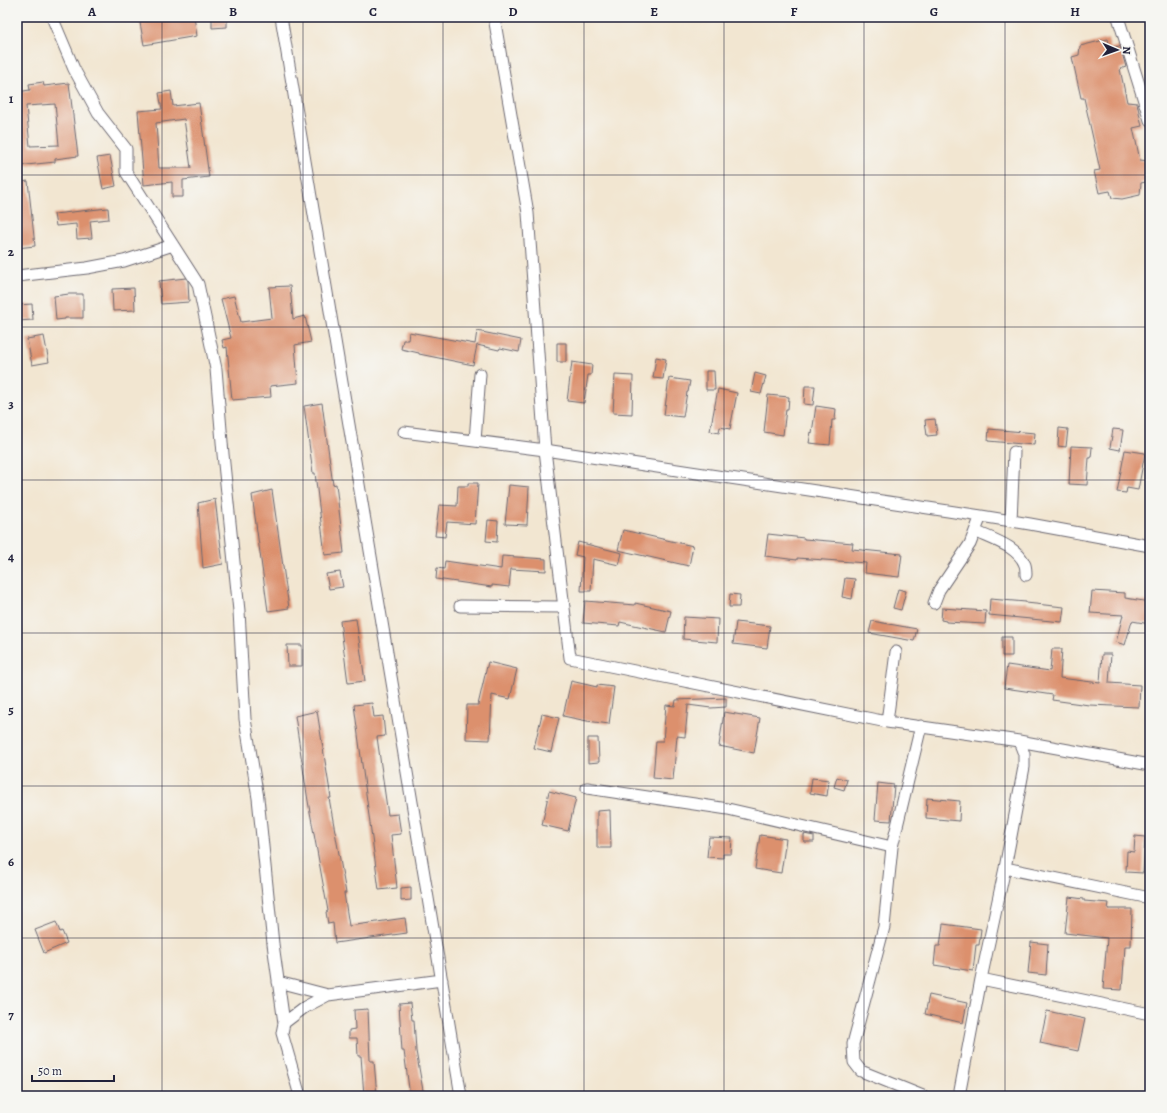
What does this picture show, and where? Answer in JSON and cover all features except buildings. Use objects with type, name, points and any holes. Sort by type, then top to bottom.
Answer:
[{"type":"street","points":[[52,17],[74,69],[98,113],[126,149],[126,172],[198,284],[216,369],[239,611],[245,719],[258,798],[273,944],[284,1023],[282,1033],[300,1096]]},
{"type":"street","points":[[281,17],[461,1096]]},
{"type":"street","points":[[494,17],[528,214],[545,450],[570,658],[887,722],[1019,741],[1150,765]]},
{"type":"street","points":[[1118,17],[1150,120]]},
{"type":"street","points":[[17,276],[95,266],[124,260],[173,245]]},
{"type":"street","points":[[475,441],[480,374]]},
{"type":"street","points":[[404,432],[545,450],[981,516],[1150,546]]},
{"type":"street","points":[[1011,521],[1014,452]]},
{"type":"street","points":[[934,602],[939,590],[970,544],[981,516]]},
{"type":"street","points":[[975,531],[1004,544],[1018,553],[1025,565],[1026,575]]},
{"type":"street","points":[[460,606],[564,607]]},
{"type":"street","points":[[887,722],[896,652]]},
{"type":"street","points":[[921,726],[892,847],[884,927],[853,1044],[854,1062],[861,1071],[923,1096]]},
{"type":"street","points":[[959,1096],[1024,767],[1024,754],[1019,741]]},
{"type":"street","points":[[587,788],[728,809],[892,847]]},
{"type":"street","points":[[1005,868],[1150,898]]},
{"type":"street","points":[[981,979],[1150,1014]]},
{"type":"street","points":[[284,1023],[305,1007],[328,995],[442,980]]},
{"type":"street","points":[[278,982],[328,995]]}]
